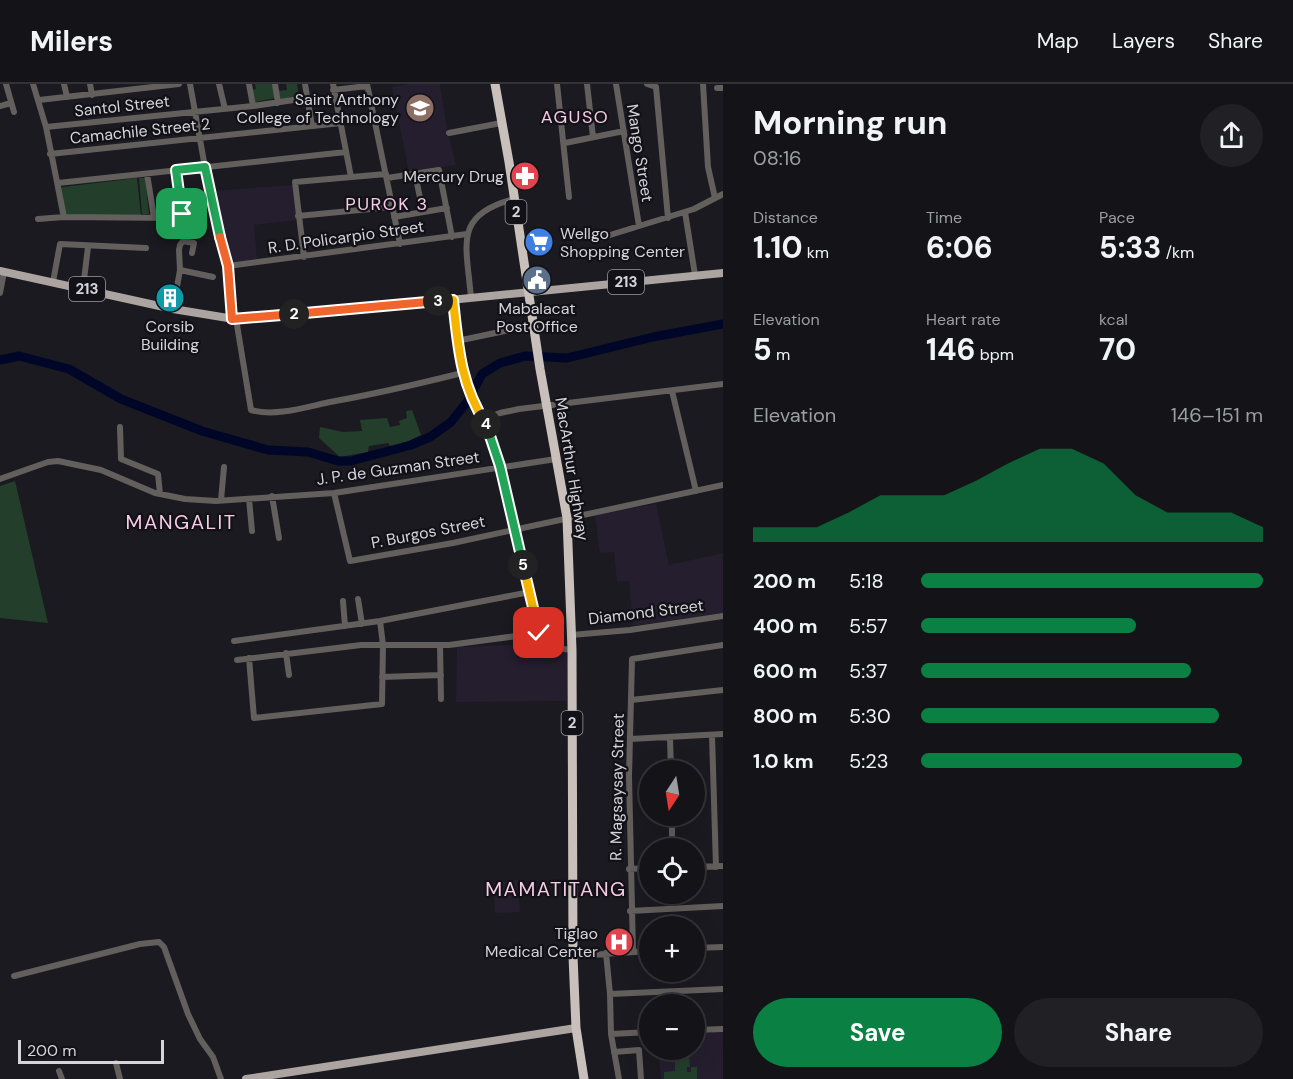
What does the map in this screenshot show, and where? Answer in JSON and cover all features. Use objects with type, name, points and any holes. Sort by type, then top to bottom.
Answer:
[{"type":"highway","name":"MacArthur Highway","points":[[495,84],[530,293],[540,369],[567,518],[572,635],[573,956],[576,1028],[584,1079]]},
{"type":"main road","name":"213","points":[[2,272],[173,309],[234,319],[530,293],[723,273]]},
{"type":"main road","points":[[246,1079],[576,1028]]},
{"type":"street","points":[[6,84],[14,112]]},
{"type":"street","points":[[33,84],[46,127],[64,217]]},
{"type":"street","points":[[64,84],[67,97]]},
{"type":"street","points":[[90,84],[93,95]]},
{"type":"street","points":[[39,100],[93,95],[121,87],[179,84]]},
{"type":"street","points":[[190,84],[205,167],[228,266],[234,319],[251,410],[276,412],[318,405],[403,388],[462,373]]},
{"type":"street","points":[[219,84],[225,109]]},
{"type":"street","points":[[249,84],[253,106]]},
{"type":"street","points":[[275,84],[278,103]]},
{"type":"street","points":[[305,84],[312,126]]},
{"type":"street","points":[[558,84],[569,196]]},
{"type":"street","points":[[587,84],[593,137]]},
{"type":"street","name":"Mango Street","points":[[616,84],[639,226]]},
{"type":"street","points":[[647,84],[658,86],[668,218]]},
{"type":"street","points":[[703,84],[708,166],[715,198]]},
{"type":"street","points":[[351,177],[333,87],[367,85],[400,244]]},
{"type":"street","name":"Santol Street","points":[[46,127],[253,106],[307,98]]},
{"type":"street","points":[[0,106],[11,103]]},
{"type":"street","name":"Camachile Street 2","points":[[50,154],[341,123]]},
{"type":"street","points":[[449,133],[501,123]]},
{"type":"street","points":[[565,143],[624,131]]},
{"type":"street","points":[[58,183],[346,152]]},
{"type":"street","points":[[38,219],[64,217],[178,218],[181,216],[176,170]]},
{"type":"street","points":[[304,257],[295,182],[415,174],[439,170],[452,237]]},
{"type":"street","points":[[147,174],[154,217]]},
{"type":"street","points":[[415,174],[423,212]]},
{"type":"street","points":[[594,240],[685,212],[723,194]]},
{"type":"street","points":[[471,298],[467,234],[471,222],[496,204],[514,199]]},
{"type":"street","points":[[298,216],[391,207]]},
{"type":"street","points":[[394,217],[447,208]]},
{"type":"street","points":[[685,212],[695,275]]},
{"type":"street","name":"R. D. Policarpio Street","points":[[228,266],[467,234]]},
{"type":"street","points":[[173,309],[180,270],[179,250],[183,241],[194,243],[192,253]]},
{"type":"street","points":[[53,282],[60,244],[146,248]]},
{"type":"street","points":[[84,288],[88,247]]},
{"type":"street","points":[[180,270],[213,278]]},
{"type":"street","points":[[0,293],[2,272]]},
{"type":"street","points":[[453,300],[462,373],[478,411],[488,427],[500,466],[542,648],[572,650]]},
{"type":"street","points":[[457,340],[533,325]]},
{"type":"street","points":[[483,419],[500,412],[723,384]]},
{"type":"street","points":[[672,391],[696,491]]},
{"type":"street","points":[[120,427],[121,459],[158,474],[160,494]]},
{"type":"street","name":"J. P. de Guzman Street","points":[[0,479],[48,462],[58,461],[100,470],[160,494],[185,499],[249,499],[334,493],[556,459]]},
{"type":"street","points":[[221,500],[224,467]]},
{"type":"street","name":"P. Burgos Street","points":[[334,493],[350,561],[453,543],[723,485]]},
{"type":"street","points":[[272,496],[279,538]]},
{"type":"street","points":[[249,499],[252,531]]},
{"type":"street","points":[[234,641],[362,624],[530,592]]},
{"type":"street","points":[[358,599],[362,624]]},
{"type":"street","points":[[343,601],[345,626]]},
{"type":"street","name":"Diamond Street","points":[[572,635],[630,630],[723,616]]},
{"type":"street","points":[[249,658],[254,718],[382,704],[383,645],[380,621]]},
{"type":"street","points":[[237,660],[361,645],[440,646],[539,633]]},
{"type":"street","name":"R. Magsaysay Street","points":[[633,952],[629,869],[632,659],[723,645]]},
{"type":"street","points":[[440,646],[441,699]]},
{"type":"street","points":[[286,653],[289,675]]},
{"type":"street","points":[[382,677],[441,675]]},
{"type":"street","points":[[631,700],[723,690]]},
{"type":"street","points":[[630,739],[723,734]]},
{"type":"street","points":[[712,735],[720,867]]},
{"type":"street","points":[[670,737],[671,760]]},
{"type":"street","points":[[629,869],[639,869]]},
{"type":"street","points":[[630,911],[723,906]]},
{"type":"street","points":[[14,976],[140,944],[159,942],[164,946],[188,1014],[200,1039],[213,1057],[221,1079]]},
{"type":"street","points":[[705,948],[723,947]]},
{"type":"street","points":[[573,956],[639,952]]},
{"type":"street","points":[[606,953],[611,1034],[620,1079]]},
{"type":"street","points":[[610,994],[723,989]]},
{"type":"street","points":[[705,1030],[723,1029]]},
{"type":"street","points":[[611,1034],[639,1033]]},
{"type":"street","points":[[614,1052],[639,1050],[641,1079]]},
{"type":"street","points":[[116,1063],[120,1079]]},
{"type":"street","points":[[59,1071],[62,1079]]},
{"type":"shaded area","name":"Saint Anthony College of Technology","points":[[409,84],[440,84],[447,129],[456,165],[409,173],[392,87]]},
{"type":"shaded area","points":[[293,185],[297,220],[254,225],[257,259],[227,263],[213,191]]},
{"type":"shaded area","points":[[656,504],[669,565],[723,553],[723,613],[633,626],[629,581],[617,582],[614,552],[600,553],[595,515]]},
{"type":"shaded area","points":[[539,644],[540,649],[567,651],[567,701],[456,702],[457,647]]},
{"type":"shaded area","points":[[518,880],[520,912],[495,913],[493,883]]},
{"type":"shaded area","name":"Tiglao Medical Center","points":[[607,932],[630,932],[631,952],[608,953]]},
{"type":"shaded area","points":[[723,1030],[723,1079],[661,1079],[659,1060],[705,1060],[705,1032]]},
{"type":"green space","points":[[255,84],[273,84],[275,98],[255,102],[252,90],[256,89]]},
{"type":"green space","points":[[286,84],[297,84],[299,97],[278,100],[277,91],[287,90]]},
{"type":"green space","points":[[137,178],[141,216],[60,216],[55,188]]},
{"type":"green space","points":[[139,178],[145,178],[149,214],[142,214]]},
{"type":"green space","points":[[412,410],[421,435],[392,449],[388,443],[369,446],[368,452],[340,457],[319,438],[320,427],[343,432],[362,431],[360,420],[387,418],[390,427],[400,425],[399,421],[407,418],[406,411]]},
{"type":"green space","points":[[15,481],[48,623],[0,618],[0,486]]},
{"type":"green space","points":[[675,1060],[689,1060],[690,1067],[687,1067],[687,1072],[691,1072],[691,1067],[697,1067],[697,1079],[664,1079],[664,1072],[675,1071]]},
{"type":"waterway","points":[[0,360],[19,356],[69,369],[121,399],[202,431],[268,450],[308,452],[338,461],[351,461],[411,445],[430,437],[451,422],[467,402],[482,374],[500,363],[525,356],[567,358],[653,337],[723,324]]},
{"type":"place","name":"Saint Anthony College of Technology","points":[[420,108]]},
{"type":"place","name":"Mercury Drug","points":[[525,176]]},
{"type":"place","name":"Wellgo Shopping Center","points":[[539,242]]},
{"type":"place","name":"Mabalacat Post Office","points":[[537,280]]},
{"type":"place","name":"Corsib Building","points":[[170,298]]},
{"type":"place","name":"Tiglao Medical Center","points":[[619,942]]},
{"type":"district","name":"AGUSO","points":[[575,117]]},
{"type":"district","name":"PUROK 3","points":[[387,204]]},
{"type":"district","name":"MANGALIT","points":[[181,522]]},
{"type":"district","name":"MAMATITANG","points":[[556,889]]},
{"type":"route","points":[[182,214],[176,170],[205,167],[228,266],[232,319],[453,300],[462,373],[478,411],[488,427],[500,466],[539,633]]}]
